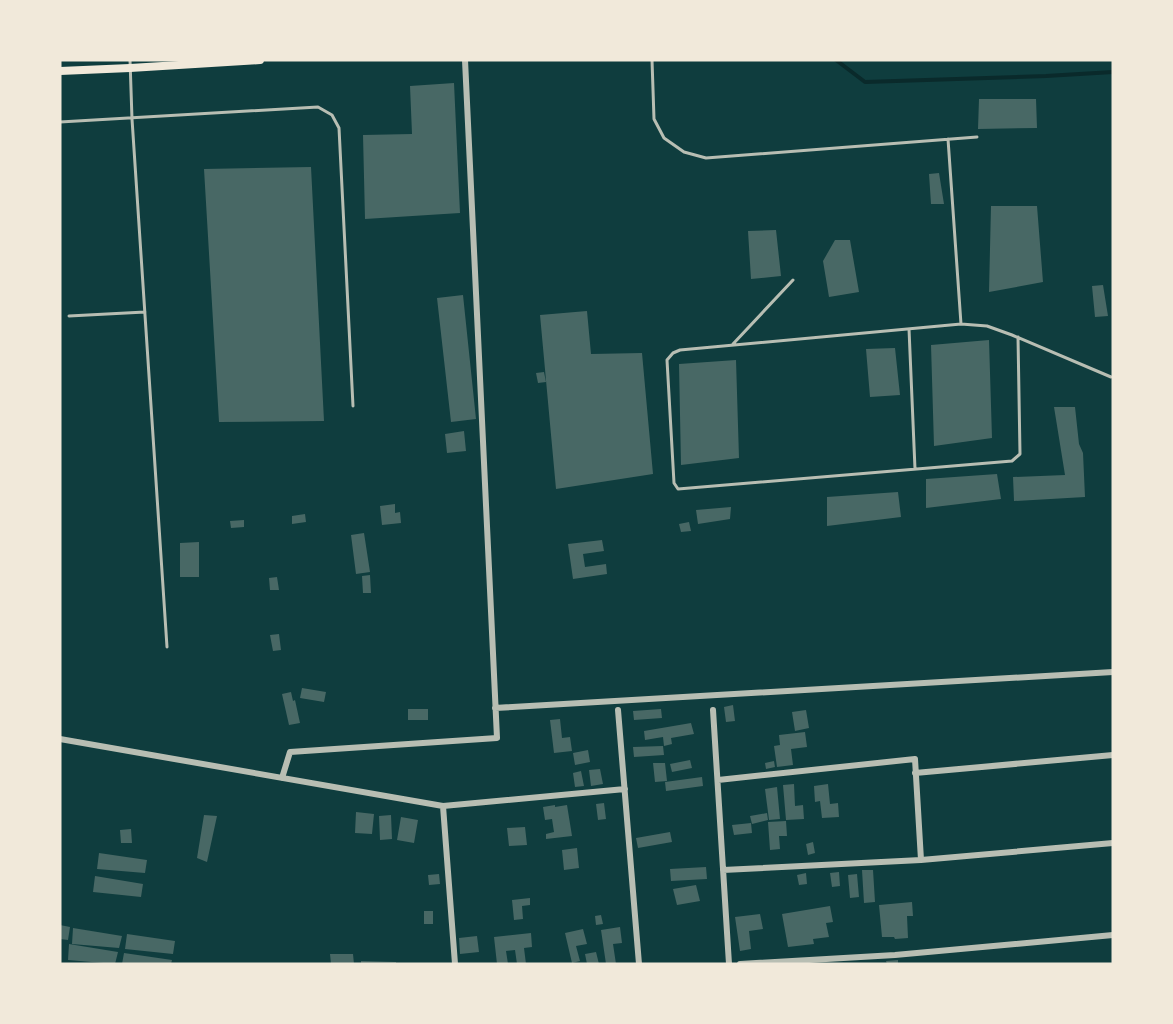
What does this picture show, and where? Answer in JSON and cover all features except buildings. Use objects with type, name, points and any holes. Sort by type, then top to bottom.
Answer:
[{"type":"main road","points":[[60,71],[130,64],[260,60]]},
{"type":"street","points":[[282,778],[290,752],[497,738],[465,60]]},
{"type":"street","points":[[495,708],[1113,672]]},
{"type":"street","points":[[618,710],[639,964]]},
{"type":"street","points":[[713,710],[729,964]]},
{"type":"street","points":[[60,739],[443,806],[625,789]]},
{"type":"street","points":[[915,773],[1113,755]]},
{"type":"street","points":[[718,780],[915,759],[921,860]]},
{"type":"street","points":[[443,806],[456,964]]},
{"type":"street","points":[[723,870],[921,860],[1113,843]]},
{"type":"street","points":[[740,964],[895,955],[1113,935]]},
{"type":"lane","points":[[652,60],[654,119],[664,138],[684,152],[706,158],[977,137]]},
{"type":"lane","points":[[130,64],[167,647]]},
{"type":"lane","points":[[60,122],[318,107],[332,115],[339,128],[353,406]]},
{"type":"lane","points":[[948,139],[961,324]]},
{"type":"lane","points":[[732,345],[793,280]]},
{"type":"lane","points":[[69,316],[145,312]]},
{"type":"lane","points":[[1018,338],[1020,453],[1012,461],[678,489],[674,483],[667,360],[673,353],[680,350],[961,324],[987,326],[1018,338],[1111,377]]},
{"type":"lane","points":[[909,329],[915,469]]},
{"type":"waterway","points":[[836,60],[865,82],[1113,72]]}]
